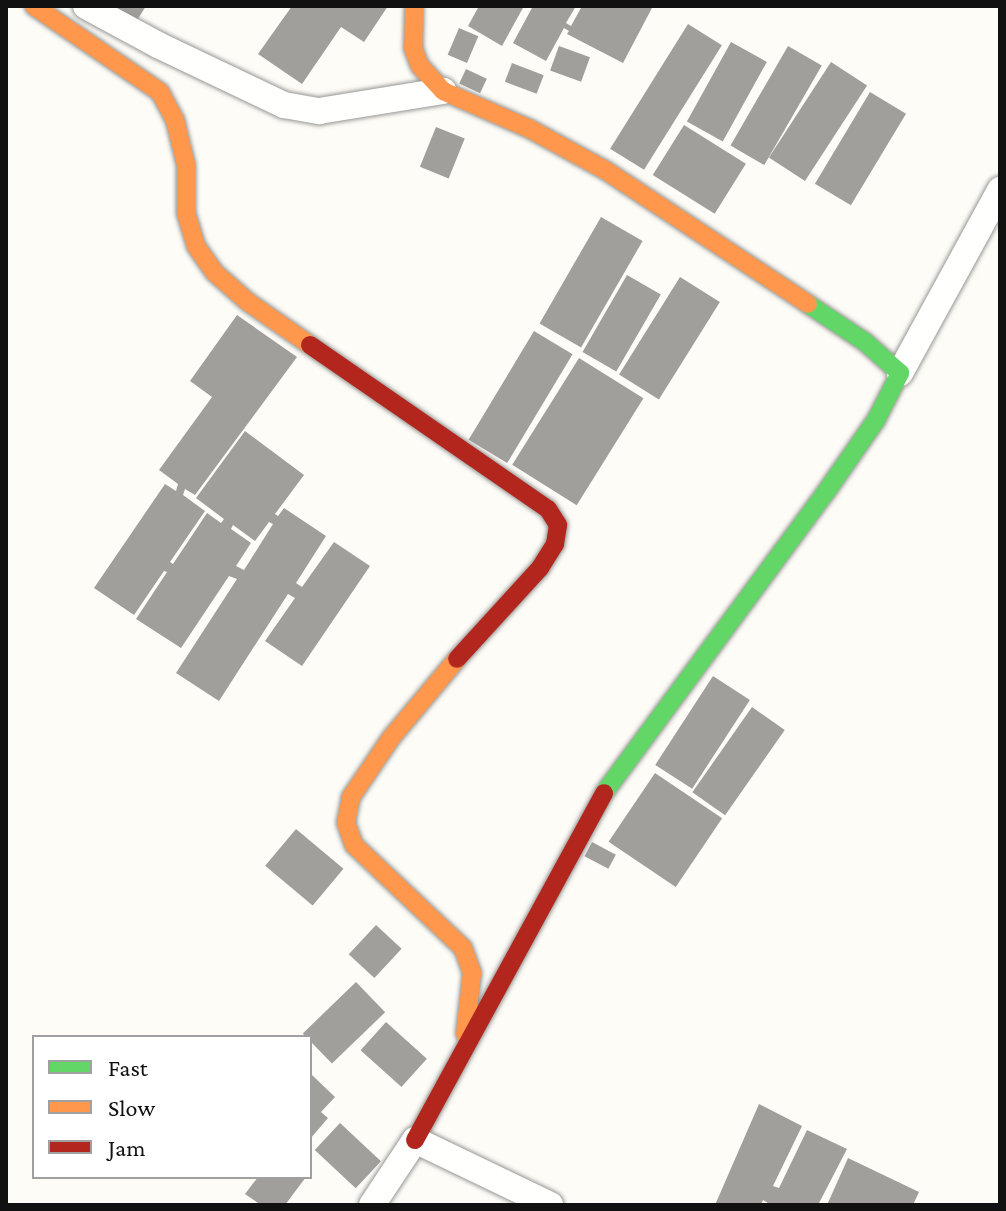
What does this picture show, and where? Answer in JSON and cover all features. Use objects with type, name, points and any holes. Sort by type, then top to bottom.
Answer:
[{"type":"street","points":[[34,6],[160,92],[175,120],[186,165],[186,213],[196,246],[214,272],[248,302],[548,509],[558,525],[555,544],[540,568],[483,628],[391,738],[351,797],[346,823],[354,845],[463,948],[472,973],[460,1056]]},
{"type":"street","points":[[86,6],[158,45],[284,105],[319,111],[443,91]]},
{"type":"street","points":[[414,9],[413,48],[420,66],[443,91],[530,129],[605,170],[865,342],[900,373]]},
{"type":"street","points":[[372,1205],[415,1140],[561,866],[615,773],[826,492],[876,420],[1000,190]]},
{"type":"street","points":[[415,1140],[550,1205]]},
{"type":"building","points":[[109,6],[146,6],[136,22]]},
{"type":"building","points":[[292,6],[388,6],[364,42],[341,27],[302,84],[258,54]]},
{"type":"building","points":[[479,6],[524,6],[502,46],[468,26]]},
{"type":"building","points":[[533,6],[576,6],[566,23],[571,26],[582,6],[653,6],[623,63],[567,34],[569,31],[564,28],[546,61],[513,43]]},
{"type":"building","points":[[688,24],[722,45],[644,170],[610,149]]},
{"type":"building","points":[[459,28],[478,36],[467,63],[448,55]]},
{"type":"building","points":[[731,42],[767,62],[723,141],[687,122]]},
{"type":"building","points":[[559,46],[590,57],[581,82],[550,70]]},
{"type":"building","points":[[788,46],[822,66],[764,165],[730,146]]},
{"type":"building","points":[[831,62],[867,85],[805,181],[769,158]]},
{"type":"building","points":[[512,63],[544,75],[537,94],[505,82]]},
{"type":"building","points":[[466,69],[487,79],[480,93],[459,84]]},
{"type":"building","points":[[870,92],[906,114],[851,205],[815,184]]},
{"type":"building","points":[[684,125],[746,164],[715,214],[653,175]]},
{"type":"building","points":[[436,127],[465,139],[449,178],[420,167]]},
{"type":"building","points":[[601,217],[643,241],[581,348],[540,324]]},
{"type":"building","points":[[627,275],[661,294],[616,372],[582,352]]},
{"type":"building","points":[[680,277],[720,302],[659,399],[619,375]]},
{"type":"building","points":[[237,315],[297,357],[195,495],[185,489],[183,495],[205,511],[170,562],[173,564],[207,513],[221,523],[224,519],[196,498],[245,431],[304,475],[275,514],[278,516],[284,508],[326,536],[296,583],[302,587],[334,542],[370,566],[302,666],[265,641],[295,598],[288,594],[219,701],[176,673],[237,579],[229,576],[181,648],[136,619],[167,572],[164,571],[134,615],[94,588],[165,484],[176,491],[178,484],[159,470],[212,397],[190,381]],"holes":[[[269,522],[273,524],[244,570],[236,566],[251,543],[231,529],[233,525],[255,541]]]},
{"type":"building","points":[[534,331],[573,354],[507,463],[469,440]]},
{"type":"building","points":[[579,358],[643,398],[577,505],[512,465]]},
{"type":"building","points":[[713,676],[750,700],[692,789],[655,765]]},
{"type":"building","points":[[752,707],[785,730],[725,815],[692,792]]},
{"type":"building","points":[[655,773],[722,818],[676,887],[609,842]]},
{"type":"building","points":[[296,829],[343,869],[313,906],[265,866]]},
{"type":"building","points":[[592,842],[616,855],[608,869],[584,856]]},
{"type":"building","points":[[376,925],[402,949],[374,978],[349,954]]},
{"type":"building","points":[[356,982],[385,1012],[332,1064],[312,1043],[312,1035],[303,1033]]},
{"type":"building","points":[[386,1022],[427,1059],[401,1087],[361,1050]]},
{"type":"building","points":[[312,1075],[335,1097],[321,1112],[328,1118],[312,1137]]},
{"type":"building","points":[[759,1104],[802,1126],[773,1186],[779,1188],[807,1130],[847,1149],[818,1205],[771,1205],[763,1200],[761,1205],[715,1205]]},
{"type":"building","points":[[340,1123],[381,1161],[356,1188],[315,1150]]},
{"type":"building","points":[[848,1158],[919,1192],[913,1205],[827,1205]]},
{"type":"building","points":[[256,1179],[304,1179],[285,1205],[261,1205],[245,1194]]},
{"type":"traffic: fast","points":[[604,793],[826,492],[876,420],[900,373],[865,342],[808,304]]},
{"type":"traffic: slow","points":[[34,6],[160,92],[175,120],[186,165],[186,213],[196,246],[214,272],[248,302],[310,345]]},
{"type":"traffic: slow","points":[[414,9],[413,48],[420,66],[443,91],[530,129],[605,170],[808,304]]},
{"type":"traffic: slow","points":[[457,659],[391,738],[351,797],[346,823],[354,845],[463,948],[472,973],[465,1034]]},
{"type":"traffic: jam","points":[[310,345],[548,509],[558,525],[555,544],[540,568],[457,659]]},
{"type":"traffic: jam","points":[[415,1140],[604,793]]}]
